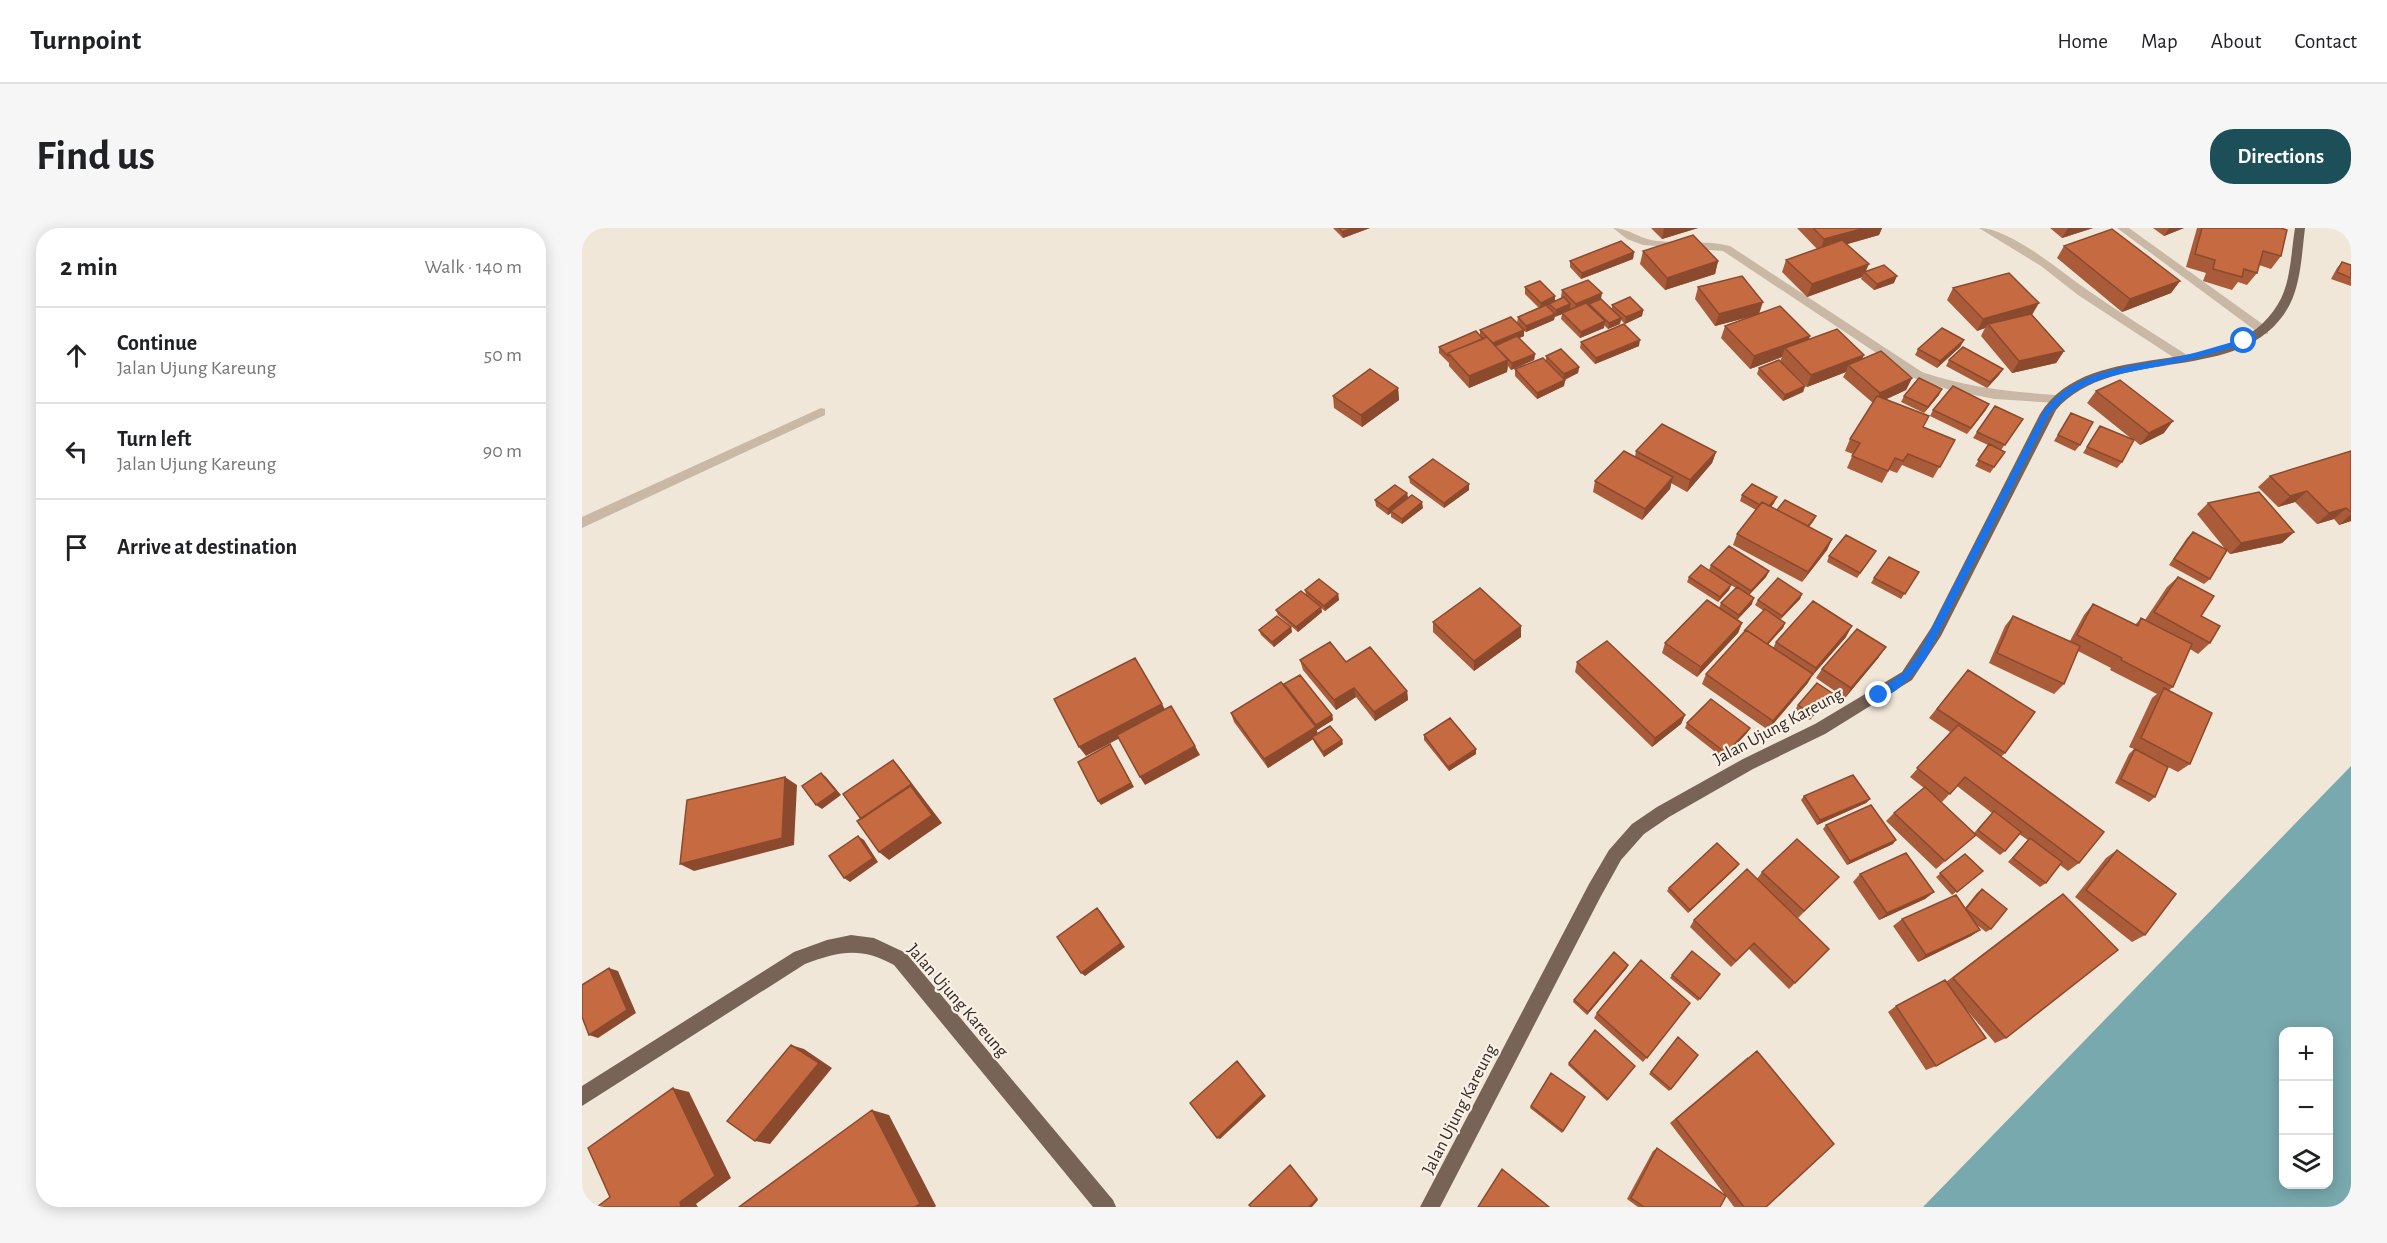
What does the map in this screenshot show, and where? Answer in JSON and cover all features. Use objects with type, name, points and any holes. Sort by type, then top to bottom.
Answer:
[{"type":"main road","points":[[2264,332],[2283,306],[2286,298],[2300,228]]},
{"type":"main road","name":"Jalan Ujung Kareung","points":[[1430,1207],[1589,900],[1616,855],[1638,830],[1663,812],[1748,764],[1820,729],[1907,676],[1936,632],[2046,414],[2057,399],[2091,379],[2115,371],[2223,349],[2264,332]]},
{"type":"main road","name":"Jalan Ujung Kareung","points":[[582,1096],[800,958],[832,946],[858,943],[880,947],[900,959],[1106,1207]]},
{"type":"street","points":[[1618,228],[1642,244],[1713,245],[1726,248],[1918,375],[1953,387],[1995,395],[2057,399]]},
{"type":"street","points":[[1984,228],[2045,264],[2082,292],[2183,358]]},
{"type":"street","points":[[2122,228],[2264,332]]},
{"type":"street","points":[[582,523],[821,412]]},
{"type":"water","points":[[2351,766],[2351,1207],[1923,1207]]},
{"type":"building","points":[[1339,228],[1353,228],[1342,232]]},
{"type":"building","points":[[1813,228],[1865,228],[1824,239]]},
{"type":"building","points":[[2202,228],[2281,228],[2287,230],[2281,256],[2263,251],[2257,273],[2244,269],[2242,277],[2213,269],[2215,260],[2195,254]]},
{"type":"building","points":[[2112,229],[2180,281],[2130,299],[2064,246]]},
{"type":"building","points":[[1693,235],[1718,261],[1667,278],[1643,251]]},
{"type":"building","points":[[1842,240],[1869,264],[1812,284],[1786,260]]},
{"type":"building","points":[[1621,241],[1634,252],[1582,273],[1570,261]]},
{"type":"building","points":[[2342,262],[2351,265],[2351,278],[2337,272]]},
{"type":"building","points":[[1884,265],[1897,276],[1877,284],[1864,272]]},
{"type":"building","points":[[2009,273],[2039,303],[1983,319],[1953,288]]},
{"type":"building","points":[[1742,276],[1763,302],[1719,314],[1698,287]]},
{"type":"building","points":[[1588,280],[1602,293],[1576,304],[1562,290]]},
{"type":"building","points":[[1540,281],[1555,296],[1541,303],[1525,287]]},
{"type":"building","points":[[1564,297],[1570,304],[1556,310],[1549,304]]},
{"type":"building","points":[[1630,297],[1643,310],[1626,317],[1612,305]]},
{"type":"building","points":[[1601,299],[1621,318],[1609,323],[1589,304]]},
{"type":"building","points":[[1586,303],[1605,321],[1581,332],[1562,313]]},
{"type":"building","points":[[1546,305],[1555,314],[1526,326],[1518,317]]},
{"type":"building","points":[[1780,306],[1810,336],[1754,356],[1725,326]]},
{"type":"building","points":[[2031,314],[2064,351],[2019,361],[1988,324]]},
{"type":"building","points":[[1511,317],[1524,330],[1493,343],[1480,330]]},
{"type":"building","points":[[1624,324],[1640,340],[1596,358],[1581,342]]},
{"type":"building","points":[[1942,328],[1964,340],[1940,361],[1918,349]]},
{"type":"building","points":[[1837,329],[1864,355],[1811,375],[1785,348]]},
{"type":"building","points":[[1476,331],[1483,339],[1448,353],[1448,356],[1439,347]]},
{"type":"building","points":[[1517,336],[1535,354],[1512,363],[1495,346]]},
{"type":"building","points":[[1487,337],[1508,360],[1469,376],[1448,353]]},
{"type":"building","points":[[1963,347],[2003,369],[1990,382],[1949,360]]},
{"type":"building","points":[[1561,349],[1579,367],[1564,374],[1546,356]]},
{"type":"building","points":[[1881,351],[1912,378],[1880,393],[1848,365]]},
{"type":"building","points":[[1543,358],[1565,380],[1537,393],[1515,369]]},
{"type":"building","points":[[1779,360],[1805,386],[1785,395],[1759,368]]},
{"type":"building","points":[[1370,369],[1398,388],[1361,415],[1333,396]]},
{"type":"building","points":[[1919,378],[1942,389],[1928,407],[1904,396]]},
{"type":"building","points":[[2120,380],[2173,421],[2149,433],[2096,391]]},
{"type":"building","points":[[1953,386],[1989,404],[1971,428],[1933,410]]},
{"type":"building","points":[[1877,396],[1929,416],[1923,427],[1955,440],[1940,467],[1908,454],[1903,461],[1895,458],[1888,471],[1852,456],[1860,443],[1850,439]]},
{"type":"building","points":[[1995,406],[2023,419],[2005,445],[1977,432]]},
{"type":"building","points":[[2071,413],[2093,422],[2080,445],[2058,435]]},
{"type":"building","points":[[1662,424],[1716,452],[1690,480],[1636,451]]},
{"type":"building","points":[[2100,426],[2134,440],[2122,462],[2087,447]]},
{"type":"building","points":[[1989,444],[2005,452],[1994,467],[1978,460]]},
{"type":"building","points":[[1624,451],[1673,477],[1645,509],[1595,481]]},
{"type":"building","points":[[2351,451],[2351,512],[2346,508],[2329,513],[2307,491],[2290,496],[2270,476]]},
{"type":"building","points":[[1433,459],[1469,484],[1444,503],[1409,477]]},
{"type":"building","points":[[1752,484],[1777,497],[1769,506],[1762,502],[1760,505],[1742,495]]},
{"type":"building","points":[[1395,485],[1407,493],[1388,509],[1375,500]]},
{"type":"building","points":[[2259,492],[2294,532],[2241,543],[2208,503]]},
{"type":"building","points":[[1412,495],[1422,502],[1402,519],[1391,511]]},
{"type":"building","points":[[1785,500],[1816,516],[1808,526],[1777,510]]},
{"type":"building","points":[[1762,502],[1832,539],[1808,572],[1737,534]]},
{"type":"building","points":[[2193,532],[2227,550],[2210,579],[2174,559]]},
{"type":"building","points":[[1846,535],[1876,551],[1860,573],[1829,556]]},
{"type":"building","points":[[1729,546],[1769,571],[1751,591],[1711,565]]},
{"type":"building","points":[[1889,557],[1919,572],[1905,594],[1874,578]]},
{"type":"building","points":[[1701,565],[1731,585],[1720,597],[1689,577]]},
{"type":"building","points":[[2178,577],[2214,596],[2201,616],[2220,626],[2210,643],[2154,612]]},
{"type":"building","points":[[1778,578],[1802,594],[1782,616],[1758,600]]},
{"type":"building","points":[[1319,579],[1338,594],[1324,606],[1305,590]]},
{"type":"building","points":[[1737,587],[1754,598],[1739,615],[1721,603]]},
{"type":"building","points":[[1480,588],[1521,626],[1474,661],[1433,622]]},
{"type":"building","points":[[1301,591],[1321,607],[1296,627],[1276,610]]},
{"type":"building","points":[[1707,600],[1742,623],[1701,667],[1665,643]]},
{"type":"building","points":[[1813,601],[1852,626],[1816,668],[1776,642]]},
{"type":"building","points":[[2093,604],[2138,626],[2141,618],[2192,644],[2173,687],[2077,635]]},
{"type":"building","points":[[1765,609],[1785,623],[1767,644],[1745,630]]},
{"type":"building","points":[[1277,616],[1291,627],[1272,642],[1259,630]]},
{"type":"building","points":[[2013,616],[2080,646],[2064,684],[1997,653]]},
{"type":"building","points":[[1857,629],[1886,647],[1851,688],[1822,669]]},
{"type":"building","points":[[1746,630],[1813,674],[1773,721],[1706,674]]},
{"type":"building","points":[[1607,641],[1685,715],[1655,738],[1577,662]]},
{"type":"building","points":[[1330,642],[1346,662],[1370,647],[1407,691],[1374,712],[1354,688],[1334,700],[1300,660]]},
{"type":"building","points":[[1135,658],[1162,704],[1079,747],[1054,699]]},
{"type":"building","points":[[1968,670],[2035,712],[2005,753],[1937,709]]},
{"type":"building","points":[[1300,675],[1332,715],[1316,725],[1284,684]]},
{"type":"building","points":[[1281,682],[1316,727],[1264,759],[1231,713]]},
{"type":"building","points":[[1817,683],[1832,693],[1813,715],[1798,705]]},
{"type":"building","points":[[2164,688],[2212,713],[2190,764],[2141,738]]},
{"type":"building","points":[[1711,699],[1750,728],[1726,753],[1687,723]]},
{"type":"building","points":[[1171,706],[1195,746],[1140,777],[1117,735]]},
{"type":"building","points":[[1450,718],[1476,749],[1448,767],[1424,735]]},
{"type":"building","points":[[1958,725],[2104,832],[2079,863],[1965,777],[1950,794],[1917,768]]},
{"type":"building","points":[[1330,726],[1342,740],[1323,752],[1312,737]]},
{"type":"building","points":[[1110,744],[1131,783],[1098,801],[1078,762]]},
{"type":"building","points":[[2135,749],[2168,767],[2155,797],[2121,779]]},
{"type":"building","points":[[893,760],[912,785],[861,819],[843,794]]},
{"type":"building","points":[[821,773],[836,791],[816,805],[802,786]]},
{"type":"building","points":[[1853,775],[1870,799],[1820,820],[1804,796]]},
{"type":"building","points":[[785,777],[782,838],[680,864],[687,800]]},
{"type":"building","points":[[910,785],[932,815],[879,852],[857,821]]},
{"type":"building","points":[[1925,787],[1976,835],[1945,861],[1894,813]]},
{"type":"building","points":[[1871,805],[1896,840],[1850,861],[1826,825]]},
{"type":"building","points":[[1994,811],[2021,832],[2005,851],[1978,830]]},
{"type":"building","points":[[858,836],[873,858],[844,878],[829,856]]},
{"type":"building","points":[[2030,838],[2062,862],[2046,883],[2013,858]]},
{"type":"building","points":[[1797,839],[1839,877],[1804,911],[1762,872]]},
{"type":"building","points":[[1717,843],[1739,864],[1690,910],[1669,888]]},
{"type":"building","points":[[2117,850],[2176,894],[2145,935],[2086,890]]},
{"type":"building","points":[[1906,853],[1934,892],[1887,913],[1860,874]]},
{"type":"building","points":[[1965,854],[1983,871],[1957,892],[1940,873]]},
{"type":"building","points":[[1747,869],[1829,949],[1795,983],[1754,943],[1736,961],[1694,920]]},
{"type":"building","points":[[1982,889],[2007,909],[1991,929],[1966,909]]},
{"type":"building","points":[[2063,894],[2118,950],[2006,1038],[1953,978]]},
{"type":"building","points":[[1956,895],[1980,930],[1926,955],[1902,919]]},
{"type":"building","points":[[1097,908],[1121,943],[1081,973],[1057,937]]},
{"type":"building","points":[[1692,951],[1720,974],[1700,999],[1672,975]]},
{"type":"building","points":[[1614,952],[1628,965],[1588,1012],[1574,1000]]},
{"type":"building","points":[[1641,960],[1690,1003],[1647,1058],[1597,1013]]},
{"type":"building","points":[[609,968],[627,1010],[589,1035],[582,1017],[582,985]]},
{"type":"building","points":[[1945,980],[1986,1038],[1936,1066],[1896,1006]]},
{"type":"building","points":[[1595,1030],[1635,1066],[1608,1099],[1569,1063]]},
{"type":"building","points":[[1678,1037],[1698,1055],[1671,1089],[1651,1072]]},
{"type":"building","points":[[791,1045],[819,1063],[755,1141],[727,1121]]},
{"type":"building","points":[[1757,1051],[1834,1144],[1766,1207],[1744,1207],[1676,1119]]},
{"type":"building","points":[[1237,1061],[1263,1094],[1217,1138],[1190,1103]]},
{"type":"building","points":[[1551,1073],[1585,1097],[1563,1131],[1531,1106]]},
{"type":"building","points":[[673,1088],[715,1176],[680,1202],[681,1207],[597,1207],[610,1197],[588,1148]]},
{"type":"building","points":[[872,1110],[920,1204],[915,1207],[739,1207]]},
{"type":"building","points":[[1657,1148],[1726,1196],[1720,1207],[1644,1207],[1631,1198]]},
{"type":"building","points":[[1290,1165],[1317,1199],[1309,1207],[1251,1207],[1249,1205]]},
{"type":"building","points":[[1502,1169],[1549,1207],[1478,1207]]},
{"type":"route","points":[[1879,695],[1907,676],[1921,657],[1936,632],[2046,414],[2057,399],[2073,387],[2115,371],[2223,349],[2244,341]]}]
